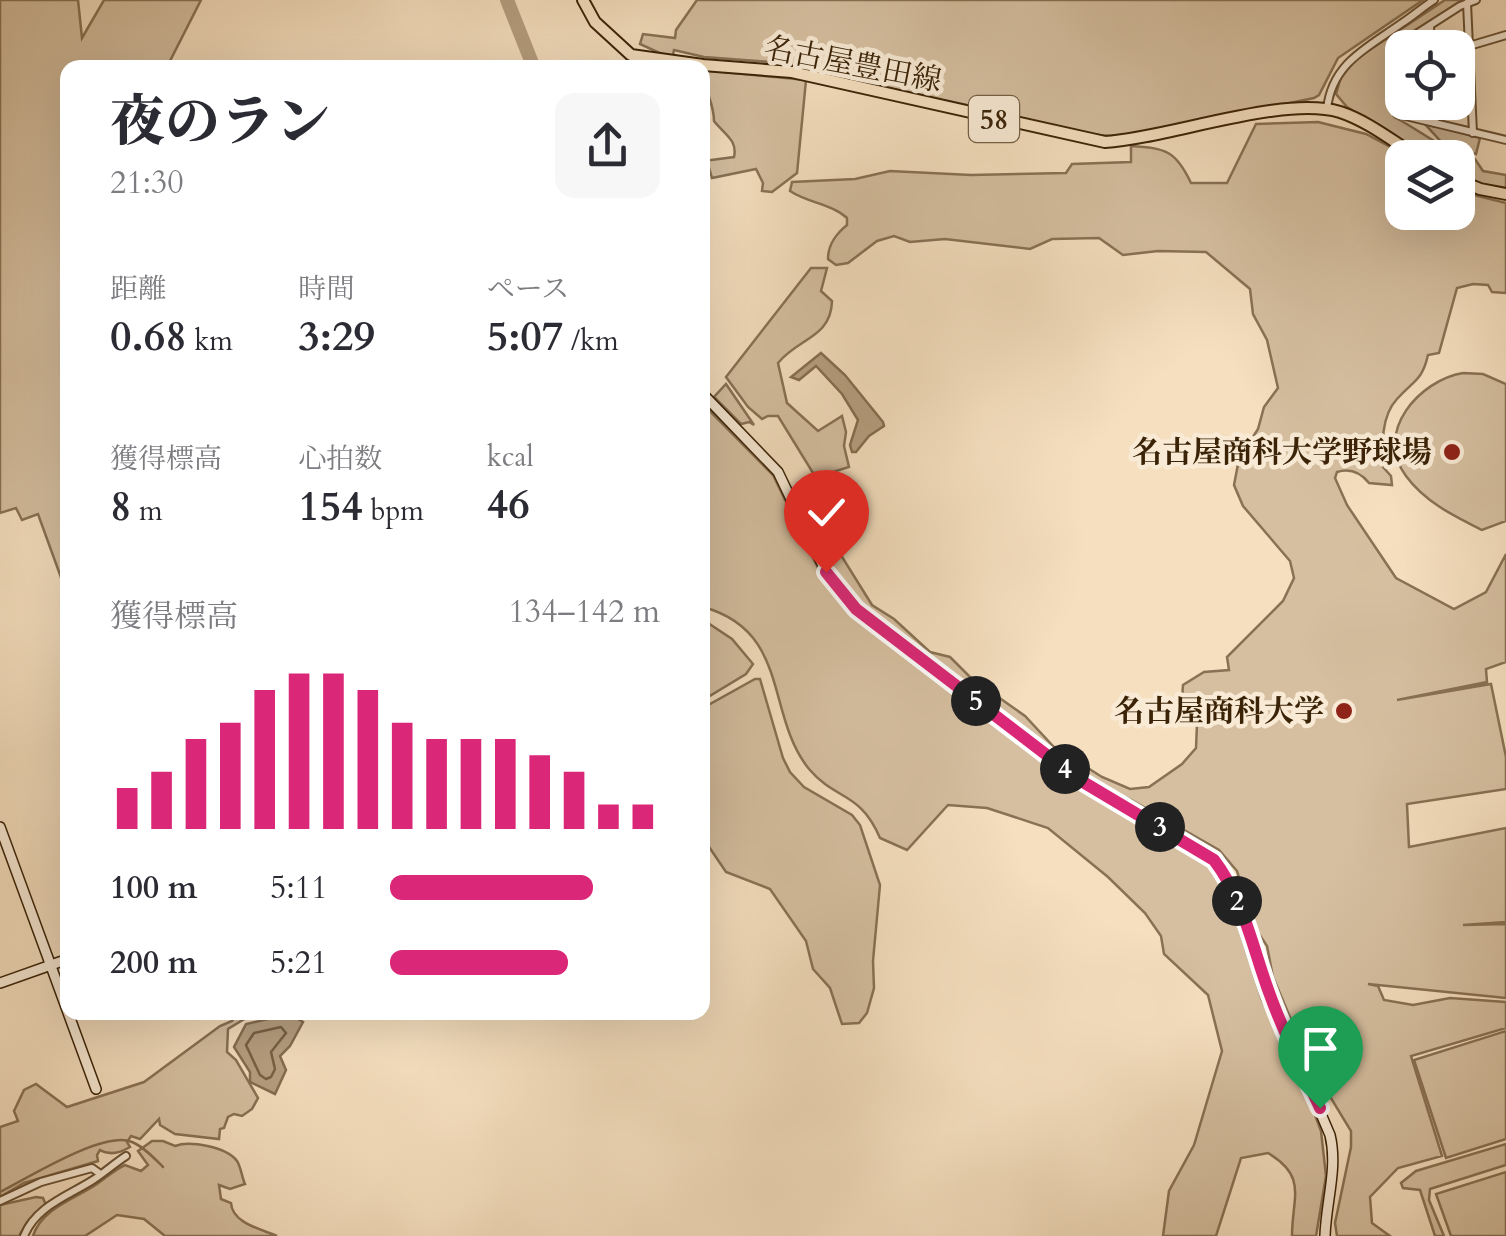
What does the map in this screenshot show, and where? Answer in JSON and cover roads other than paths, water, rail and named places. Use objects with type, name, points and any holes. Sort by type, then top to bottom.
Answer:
[{"type":"main road","points":[[582,0],[595,22],[631,54],[628,60]]},
{"type":"main road","name":"名古屋豊田線","points":[[631,54],[666,60]]},
{"type":"main road","name":"名古屋豊田線","points":[[710,65],[792,72],[1104,142],[1127,141],[1256,114],[1327,109],[1359,121],[1390,140]]},
{"type":"main road","points":[[1475,187],[1506,194]]},
{"type":"main road","points":[[710,401],[778,472],[826,572],[856,609],[1078,779],[1204,852],[1226,875],[1270,995],[1330,1135],[1335,1154],[1325,1236]]},
{"type":"main road","points":[[0,826],[60,993]]},
{"type":"main road","points":[[0,983],[60,962]]},
{"type":"main road","points":[[70,1020],[96,1090]]},
{"type":"street","points":[[1327,109],[1340,69],[1354,54],[1434,0]]},
{"type":"street","points":[[1471,1],[1396,47],[1393,55],[1397,114],[1506,140]]},
{"type":"street","points":[[1470,30],[1471,1]]},
{"type":"street","points":[[1430,26],[1430,30]]},
{"type":"street","points":[[1475,44],[1506,35]]},
{"type":"street","points":[[1435,120],[1435,124]]},
{"type":"street","points":[[1473,120],[1474,132]]},
{"type":"street","points":[[24,1236],[55,1200],[126,1156]]},
{"type":"street","points":[[0,1202],[41,1182],[92,1168],[99,1174]]},
{"type":"water","points":[[821,353],[845,375],[883,422],[884,426],[856,452],[852,452],[850,445],[858,420],[842,394],[816,366],[799,380],[791,377]]},
{"type":"water","points":[[264,1020],[303,1022],[280,1056],[286,1070],[275,1094],[250,1082],[250,1072],[234,1047],[246,1024]]},
{"type":"waterway","points":[[507,0],[531,60]]},
{"type":"waterway","points":[[0,1192],[85,1149],[119,1140],[141,1147],[163,1167]]},
{"type":"place","name":"名古屋商科大学野球場","points":[[1452,452]]},
{"type":"place","name":"名古屋商科大学","points":[[1344,711]]}]
